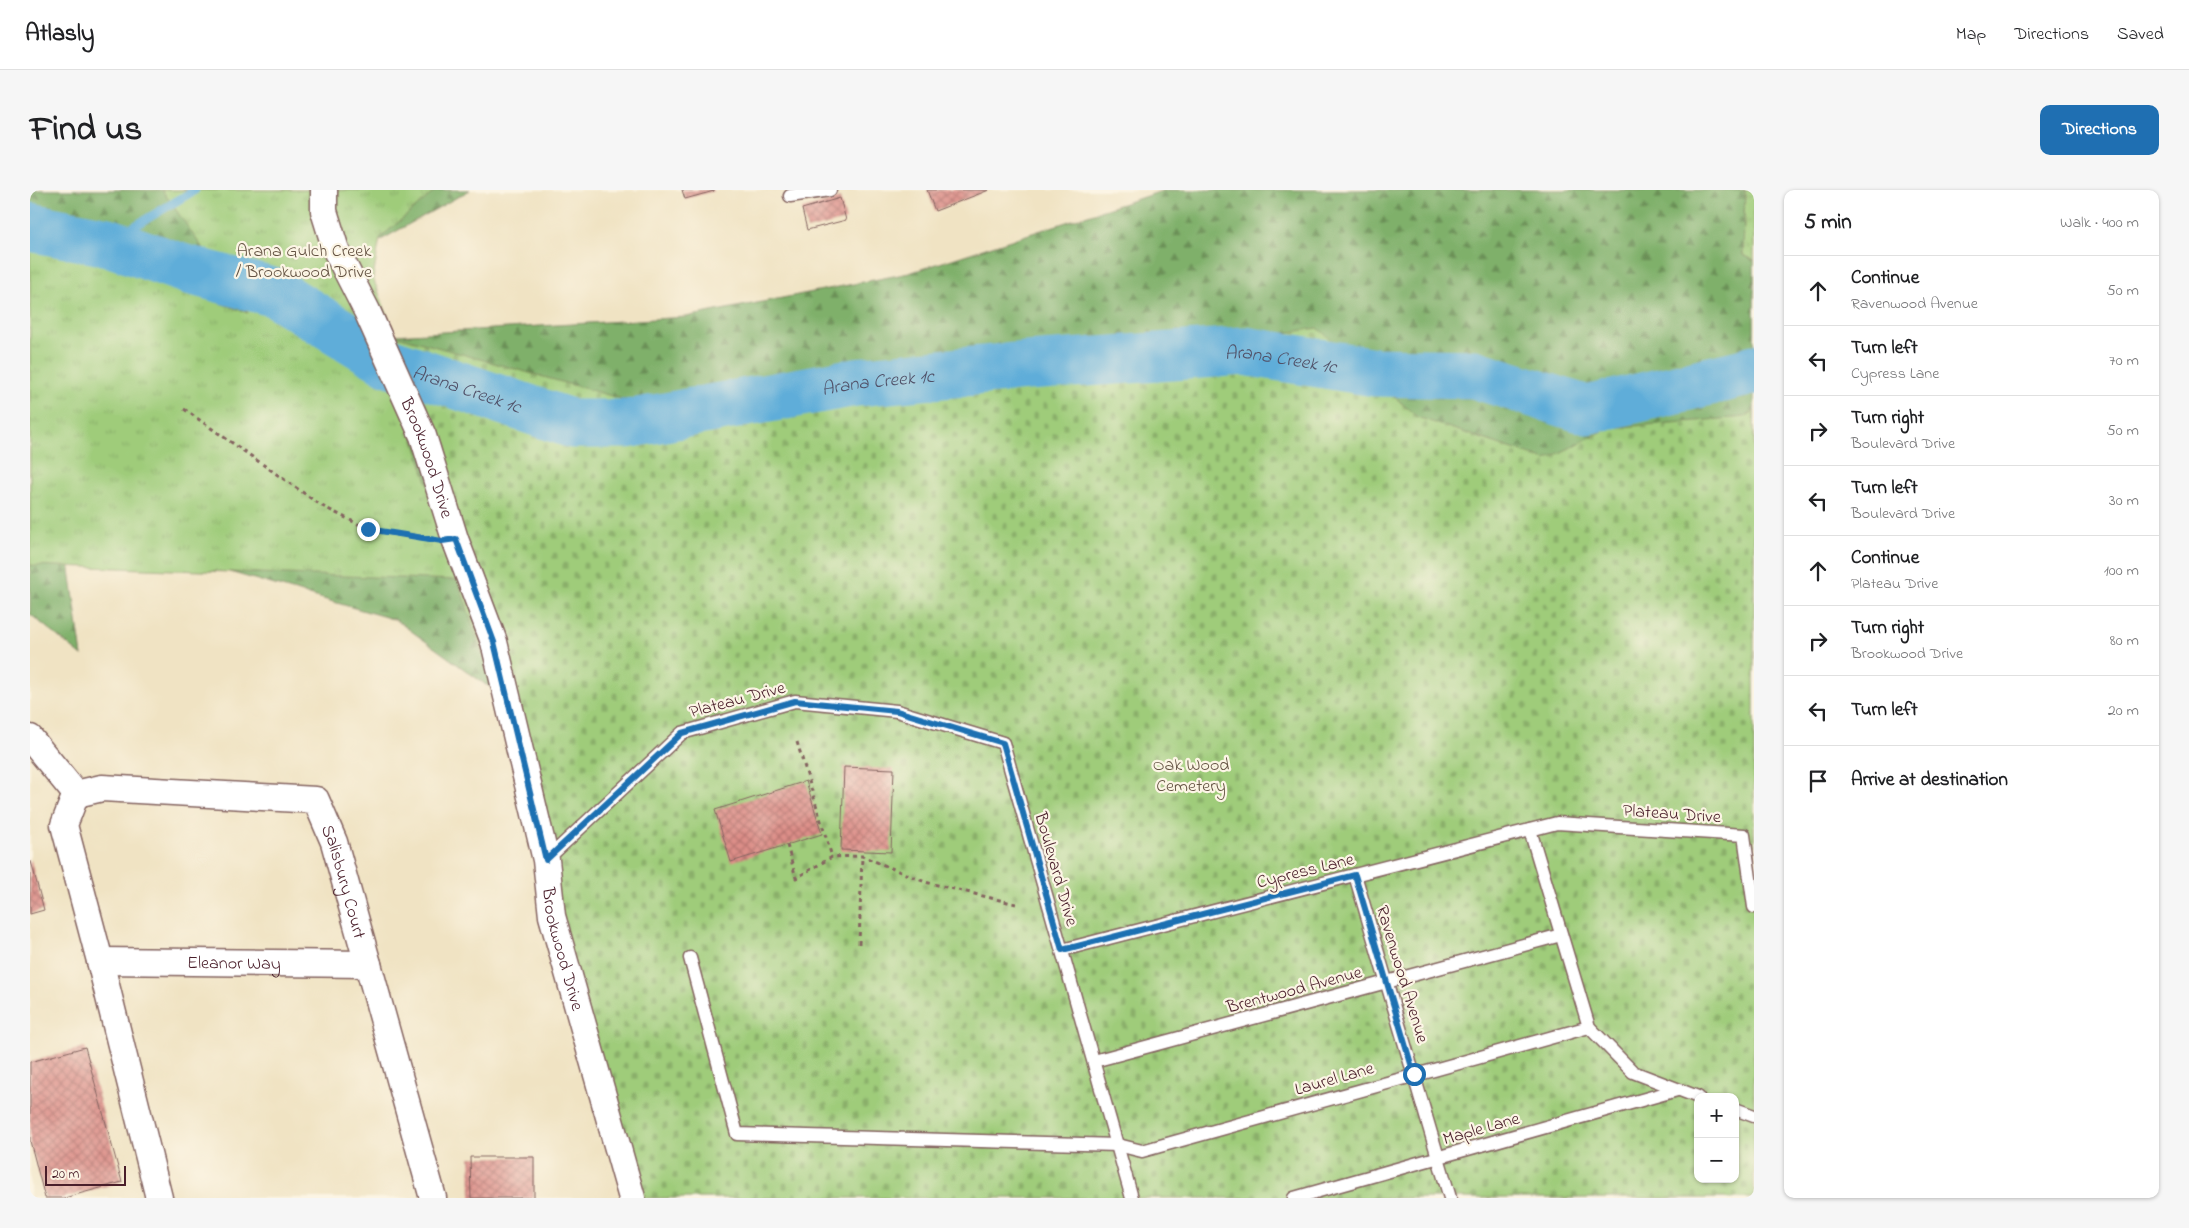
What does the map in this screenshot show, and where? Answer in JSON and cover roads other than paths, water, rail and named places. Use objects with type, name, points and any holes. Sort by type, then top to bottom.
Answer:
[{"type":"street","name":"Brookwood Drive","points":[[324,190],[324,211],[336,250],[367,311],[423,436],[456,539],[494,642],[546,860],[552,916],[632,1198]]},
{"type":"street","points":[[30,738],[76,794],[64,825],[159,1198]]},
{"type":"street","name":"Salisbury Court","points":[[76,794],[102,788],[316,800],[334,842],[433,1198]]},
{"type":"street","name":"Eleanor Way","points":[[100,961],[368,964]]},
{"type":"lane","points":[[790,196],[830,190]]},
{"type":"lane","name":"Plateau Drive","points":[[546,860],[682,733],[795,701],[897,711]]},
{"type":"lane","name":"Boulevard Drive","points":[[897,711],[1003,743],[1132,1198]]},
{"type":"lane","name":"Plateau Drive","points":[[1557,823],[1749,835],[1754,907]]},
{"type":"lane","name":"Cypress Lane","points":[[1062,950],[1557,823]]},
{"type":"lane","points":[[1530,830],[1589,1027],[1633,1072],[1694,1096]]},
{"type":"lane","name":"Ravenwood Avenue","points":[[1355,875],[1440,1158],[1450,1198]]},
{"type":"lane","name":"Brentwood Avenue","points":[[1094,1061],[1561,935]]},
{"type":"lane","name":"Laurel Lane","points":[[690,958],[737,1134],[1118,1145],[1142,1151],[1589,1027]]},
{"type":"lane","name":"Maple Lane","points":[[1294,1198],[1677,1090]]},
{"type":"lane","points":[[1739,1110],[1754,1116]]},
{"type":"waterway","points":[[108,242],[195,190]]},
{"type":"waterway","name":"Arana Creek 1c","points":[[30,227],[108,242],[185,269],[276,293],[389,362],[573,424],[627,424],[856,382],[1027,366],[1244,351],[1375,372],[1474,374],[1587,410],[1744,373],[1754,369]]},
{"type":"park label","name":"Arana Gulch Creek / Brookwood Drive","points":[[304,260]]},
{"type":"park label","name":"Oak Wood Cemetery","points":[[1191,774]]}]
